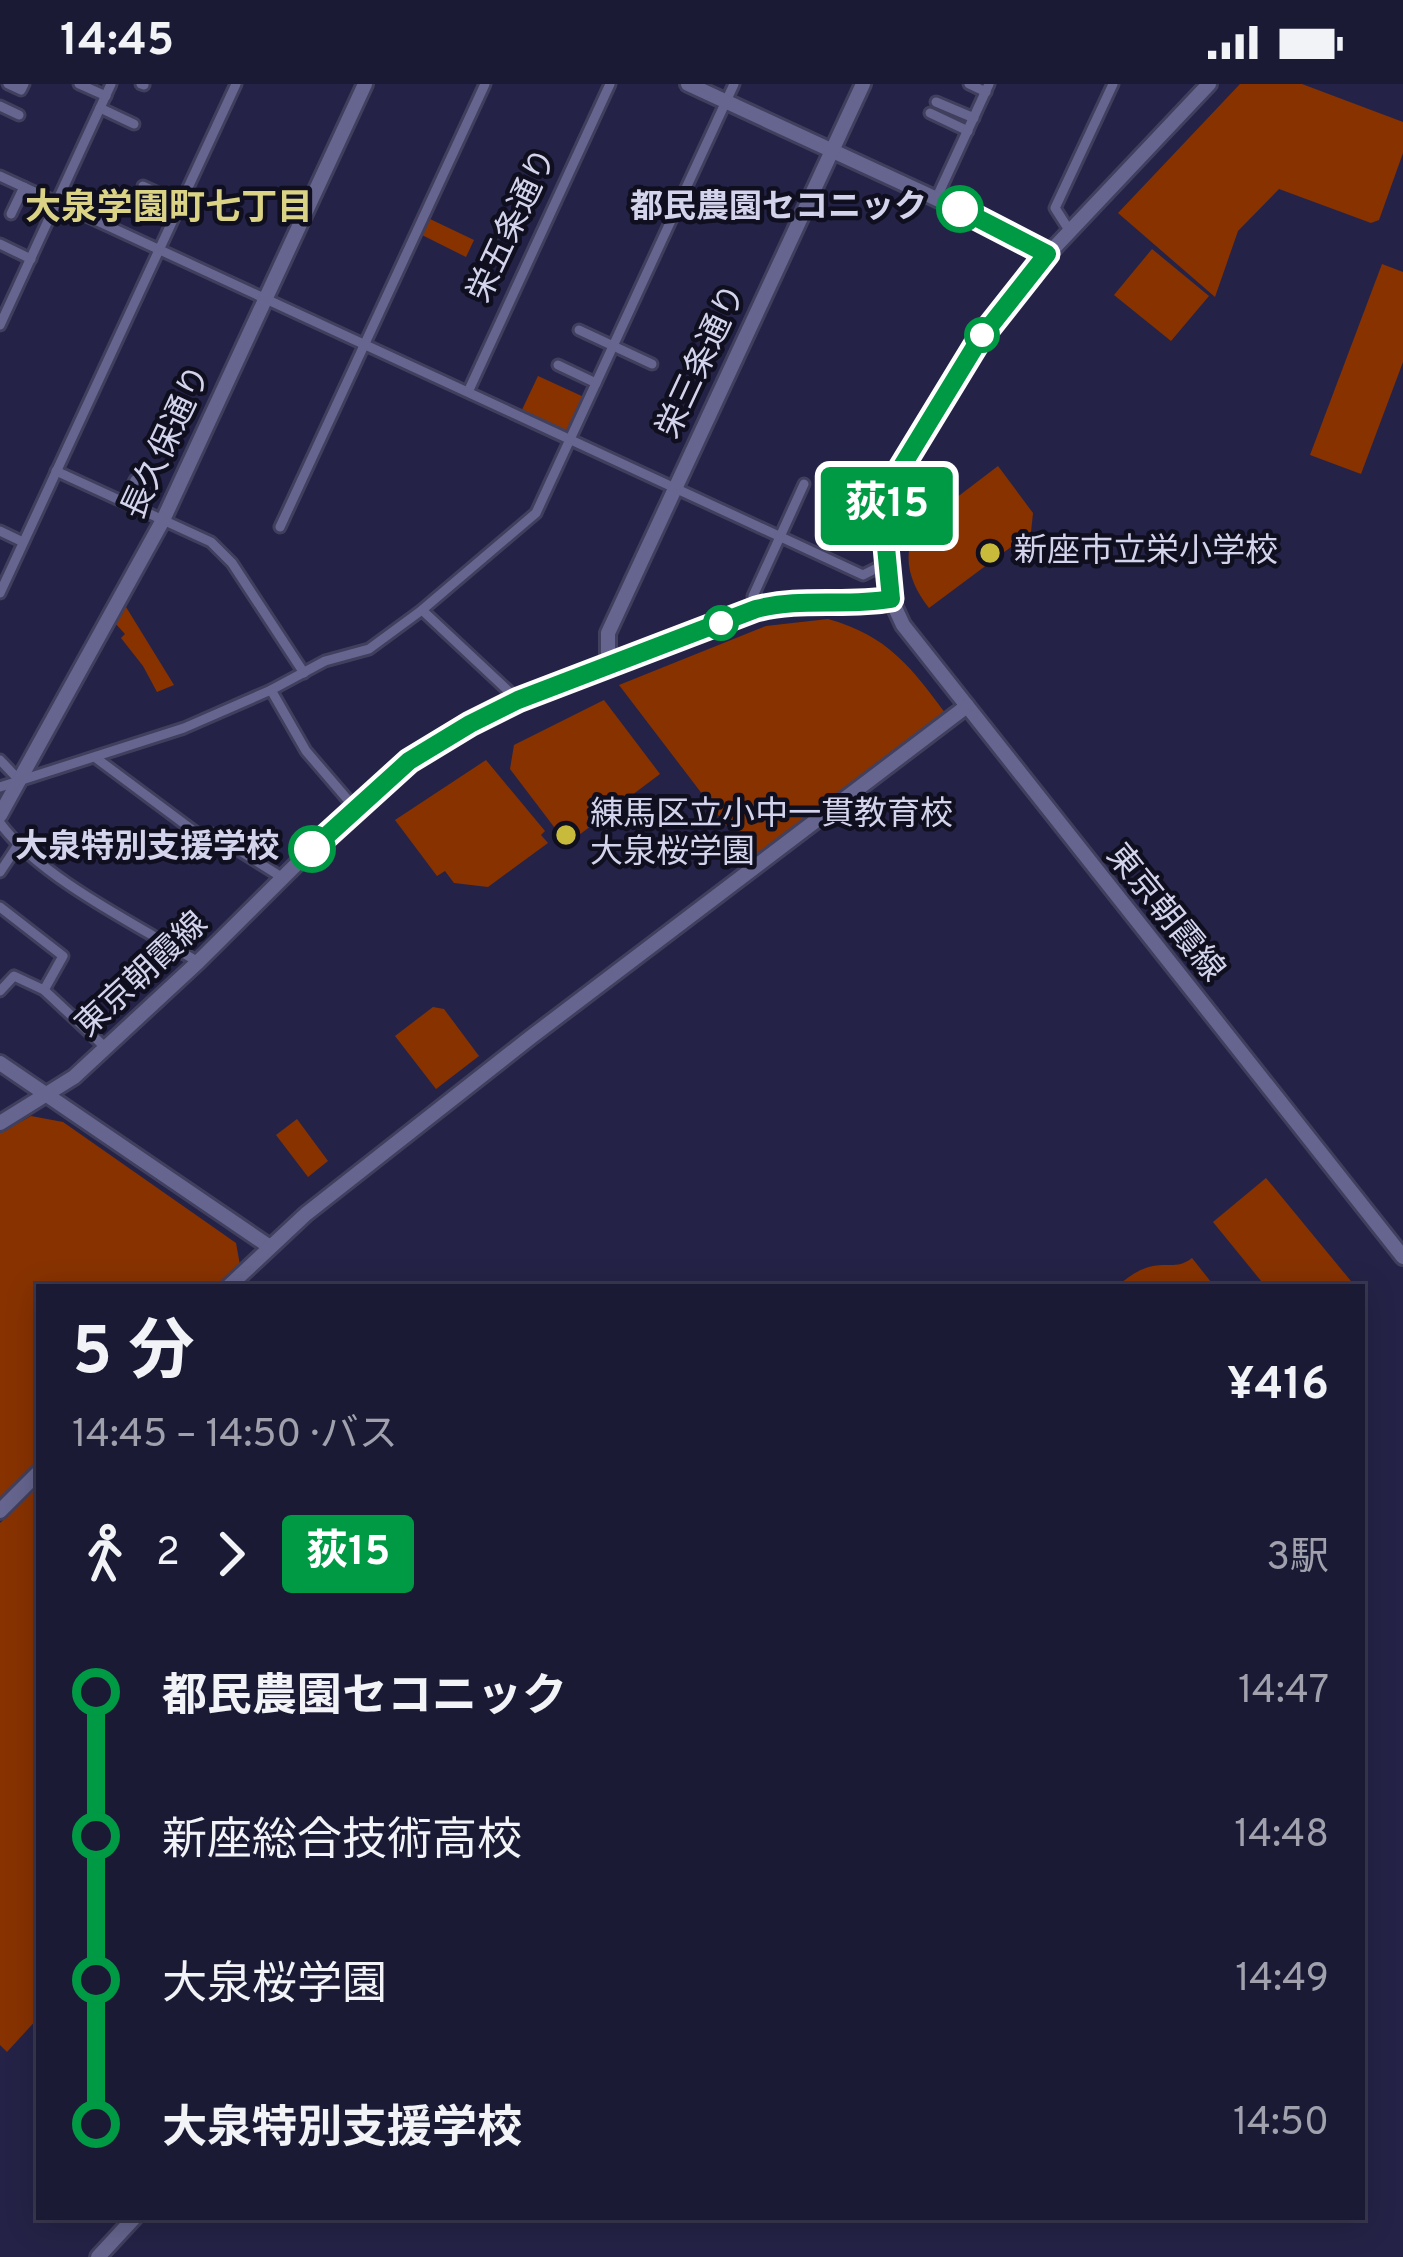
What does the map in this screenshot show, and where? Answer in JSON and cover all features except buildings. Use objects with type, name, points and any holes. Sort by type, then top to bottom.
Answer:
[{"type":"street","points":[[8,84],[22,90],[24,84]]},
{"type":"street","points":[[79,84],[106,96]]},
{"type":"street","points":[[0,325],[111,84]]},
{"type":"street","points":[[0,592],[236,84]]},
{"type":"street","name":"長久保通り","points":[[0,819],[163,520],[365,84]]},
{"type":"street","points":[[280,527],[485,84]]},
{"type":"street","name":"栄五条通り","points":[[467,392],[610,84]]},
{"type":"street","points":[[689,84],[1047,254]]},
{"type":"street","points":[[0,787],[184,728],[271,691],[326,661],[369,649],[536,513],[734,84]]},
{"type":"street","name":"栄三条通り","points":[[608,665],[607,637],[863,84]]},
{"type":"street","points":[[936,199],[988,88],[969,84]]},
{"type":"street","points":[[1069,230],[1055,208],[1113,84]]},
{"type":"street","name":"東京朝霞線","points":[[1208,84],[1047,254],[987,328],[896,476],[884,526],[885,564],[891,599],[903,625],[1403,1258]]},
{"type":"street","points":[[937,102],[974,118]]},
{"type":"street","points":[[0,106],[19,115]]},
{"type":"street","points":[[100,108],[134,124]]},
{"type":"street","points":[[930,113],[968,130]]},
{"type":"street","points":[[0,176],[863,575],[885,564]]},
{"type":"street","points":[[142,185],[180,203]]},
{"type":"street","points":[[11,214],[23,187]]},
{"type":"street","points":[[0,244],[31,259]]},
{"type":"street","points":[[0,289],[14,295]]},
{"type":"street","points":[[579,330],[652,364]]},
{"type":"street","points":[[558,365],[596,383]]},
{"type":"street","points":[[56,471],[211,542],[232,563],[304,673]]},
{"type":"street","points":[[125,502],[135,480]]},
{"type":"street","points":[[756,609],[753,596],[804,484]]},
{"type":"street","points":[[0,531],[23,542]]},
{"type":"street","name":"東京朝霞線","points":[[0,1123],[48,1095],[106,1048],[354,807],[409,761],[518,700],[756,609],[891,599]]},
{"type":"street","points":[[422,610],[518,700]]},
{"type":"street","points":[[271,691],[306,752],[354,807]]},
{"type":"street","points":[[232,1284],[306,1214],[531,1037],[967,706]]},
{"type":"street","points":[[96,758],[202,837],[213,834],[283,878]]},
{"type":"street","points":[[0,760],[19,780]]},
{"type":"street","points":[[0,819],[18,845],[198,962]]},
{"type":"street","points":[[0,872],[18,845]]},
{"type":"street","points":[[0,907],[63,956],[44,990]]},
{"type":"street","points":[[0,991],[14,976],[44,990],[106,1048]]},
{"type":"street","points":[[0,1063],[270,1247]]},
{"type":"street","points":[[0,1511],[36,1475]]},
{"type":"street","points":[[98,2257],[132,2220]]},
{"type":"shaded area","points":[[1240,84],[1302,84],[1403,122],[1403,153],[1379,220],[1371,223],[1279,189],[1238,231],[1215,297],[1118,213]]},
{"type":"shaded area","points":[[430,219],[474,240],[466,257],[422,235]]},
{"type":"shaded area","points":[[1152,249],[1209,296],[1171,341],[1114,295]]},
{"type":"shaded area","points":[[1382,264],[1403,272],[1403,362],[1361,474],[1310,455]]},
{"type":"shaded area","points":[[538,376],[586,398],[570,432],[564,434],[520,414]]},
{"type":"shaded area","points":[[998,466],[1033,513],[1031,532],[929,608],[910,569],[909,548],[918,527]]},
{"type":"shaded area","points":[[126,607],[174,685],[157,692],[121,638],[125,634],[115,623]]},
{"type":"shaded area","points":[[828,619],[867,634],[896,655],[946,714],[751,858],[619,685],[766,626]]},
{"type":"shaded area","points":[[604,700],[660,774],[567,844],[510,769],[514,745]]},
{"type":"shaded area","points":[[486,760],[545,831],[541,835],[548,843],[488,887],[454,883],[445,871],[437,876],[395,820]]},
{"type":"shaded area","points":[[433,1007],[444,1009],[479,1056],[436,1089],[395,1036]]},
{"type":"shaded area","points":[[31,1116],[63,1122],[236,1243],[240,1265],[220,1284],[36,1284],[36,1465],[0,1500],[0,1133]]},
{"type":"shaded area","points":[[297,1119],[328,1161],[308,1177],[276,1135]]},
{"type":"shaded area","points":[[1266,1178],[1353,1284],[1264,1284],[1213,1222]]},
{"type":"shaded area","points":[[1192,1258],[1213,1284],[1120,1284],[1142,1269]]},
{"type":"shaded area","points":[[36,1488],[36,2020],[7,2052],[0,2045],[0,1523]]},
{"type":"bus line","name":"荻15","points":[[312,849],[409,761],[518,700],[756,609],[810,601],[891,599],[884,526],[896,476],[995,316],[1047,254],[960,209]]},
{"type":"place","name":"都民農園セコニック","points":[[960,209]]},
{"type":"place","name":"新座市立栄小学校","points":[[990,553]]},
{"type":"place","name":"練馬区立小中一貫教育校 大泉桜学園","points":[[566,835]]},
{"type":"place","name":"大泉特別支援学校","points":[[312,849]]},
{"type":"district","name":"大泉学園町七丁目","points":[[169,210]]}]
